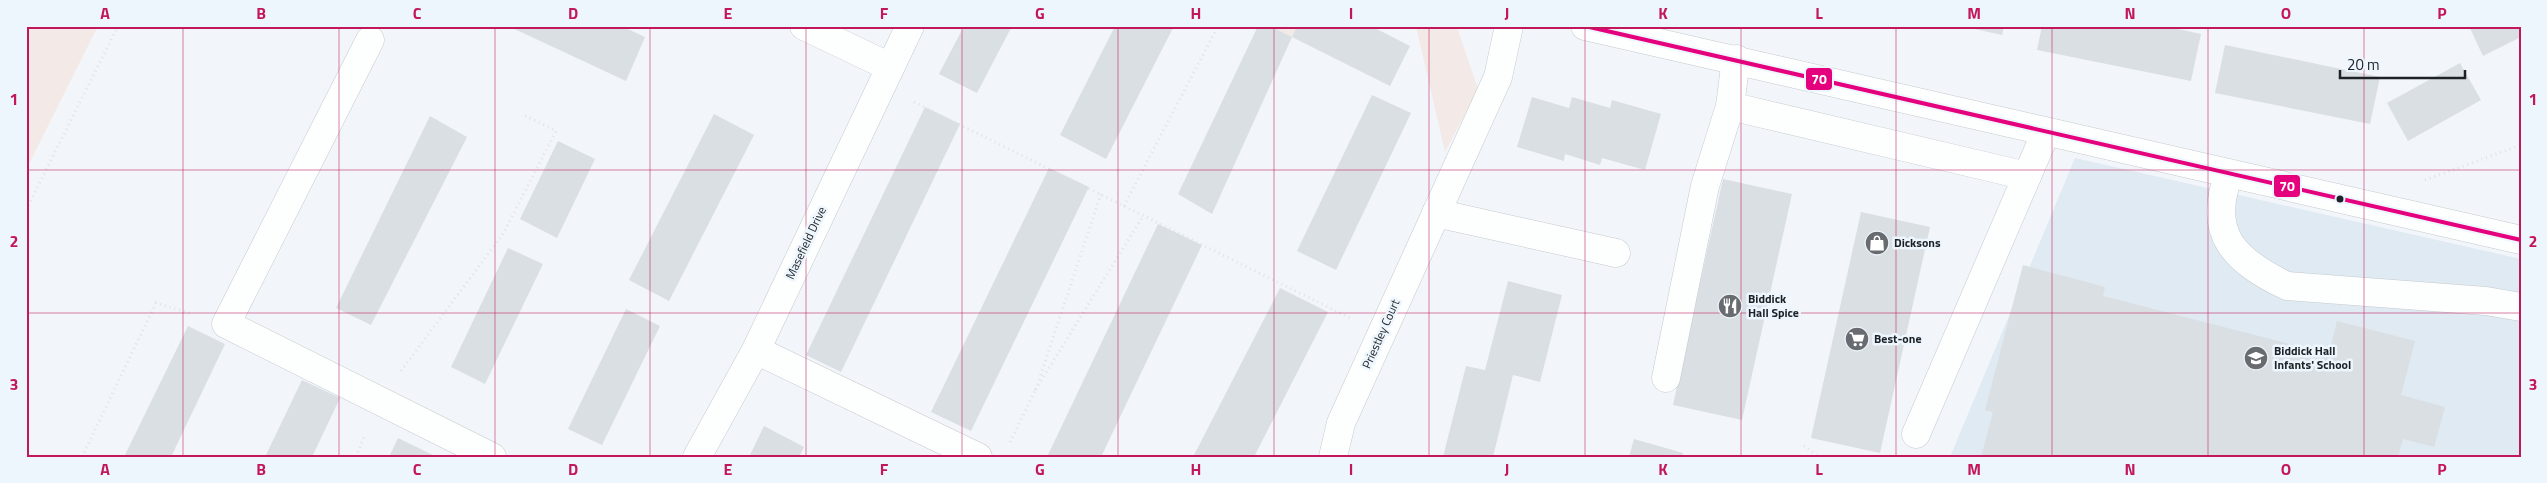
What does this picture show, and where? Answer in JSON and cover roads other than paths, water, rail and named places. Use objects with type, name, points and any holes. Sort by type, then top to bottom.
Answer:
[{"type":"street","points":[[804,26],[885,76]]},
{"type":"street","name":"Masefield Drive","points":[[697,457],[756,350],[910,26]]},
{"type":"street","name":"Priestley Court","points":[[1333,457],[1341,423],[1498,77],[1509,26]]},
{"type":"street","points":[[1585,26],[2521,240]]},
{"type":"street","points":[[370,40],[226,324],[492,457]]},
{"type":"street","points":[[1666,378],[1705,186],[1730,106],[1736,59]]},
{"type":"street","points":[[1730,106],[2027,176]]},
{"type":"street","points":[[1916,434],[2046,132]]},
{"type":"street","points":[[2229,174],[2222,191],[2221,219],[2223,235],[2241,257],[2264,275],[2287,286],[2486,301],[2521,307]]},
{"type":"street","points":[[1436,213],[1616,253]]},
{"type":"street","points":[[756,350],[978,457]]},
{"type":"place","name":"Dicksons","points":[[1877,243]]},
{"type":"place","name":"Biddick Hall Spice","points":[[1730,306]]},
{"type":"place","name":"Best-one","points":[[1857,339]]},
{"type":"place","name":"Biddick Hall Infants' School","points":[[2256,358]]}]
